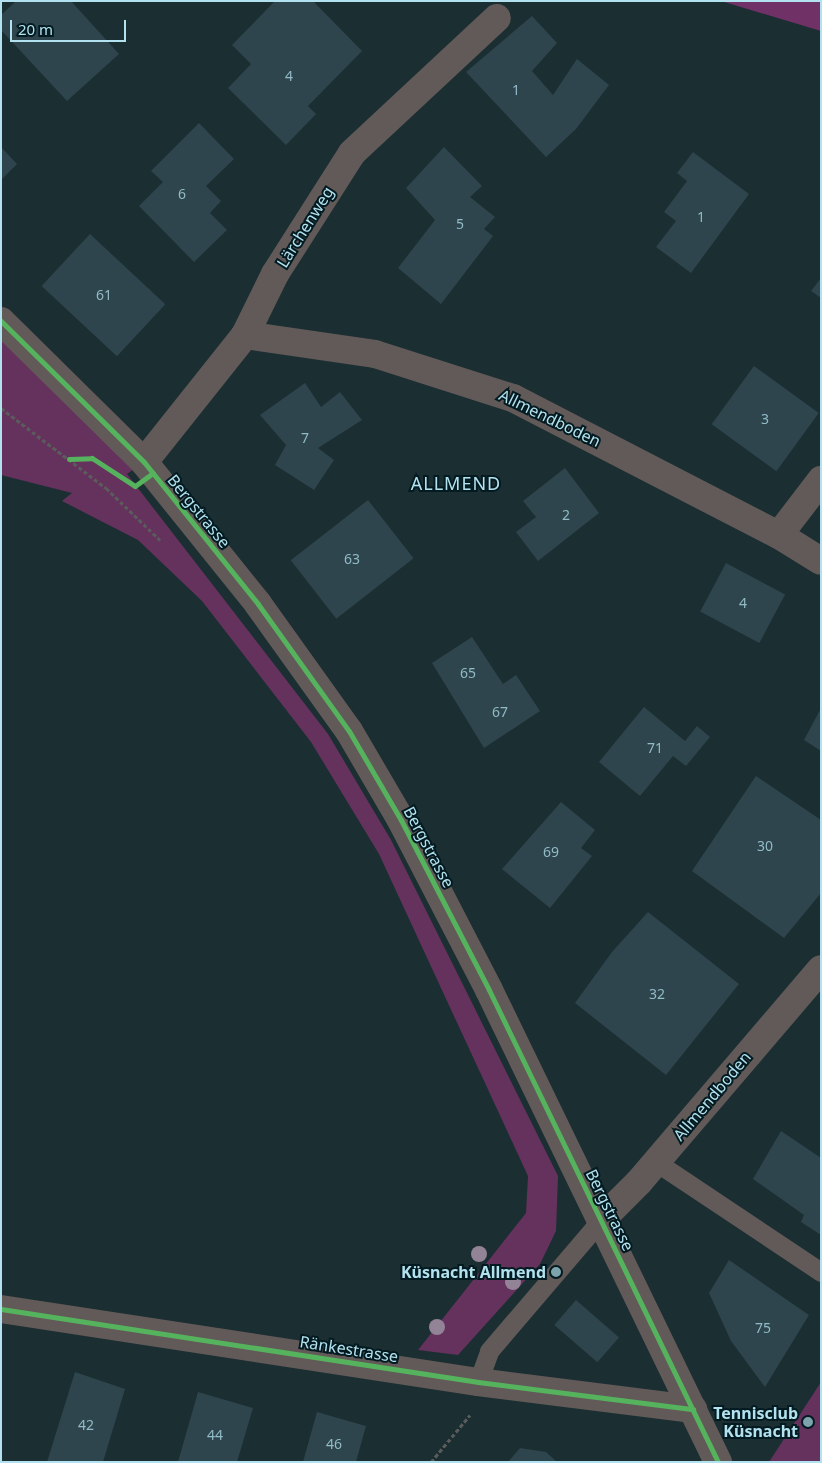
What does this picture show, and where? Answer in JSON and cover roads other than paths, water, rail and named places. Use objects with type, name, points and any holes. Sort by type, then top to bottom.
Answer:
[{"type":"street","name":"Lärchenweg","points":[[144,462],[245,335],[275,274],[352,153],[497,18]]},
{"type":"street","name":"Bergstrasse","points":[[1,321],[144,462],[258,604],[349,731],[485,982],[694,1409],[718,1462]]},
{"type":"street","name":"Allmendboden","points":[[245,335],[375,354],[513,398],[780,535],[821,561]]},
{"type":"street","points":[[780,535],[821,480]]},
{"type":"street","name":"Allmendboden","points":[[601,1220],[656,1162],[821,969]]},
{"type":"street","name":"Ränkestrasse","points":[[1,1309],[478,1382],[694,1409]]},
{"type":"lane","points":[[656,1162],[821,1272]]},
{"type":"lane","points":[[478,1382],[489,1351],[601,1220]]},
{"type":"place","name":"Küsnacht Allmend","points":[[556,1272]]},
{"type":"place","name":"Tennisclub Küsnacht","points":[[808,1422]]},
{"type":"district","name":"ALLMEND","points":[[456,483]]}]
